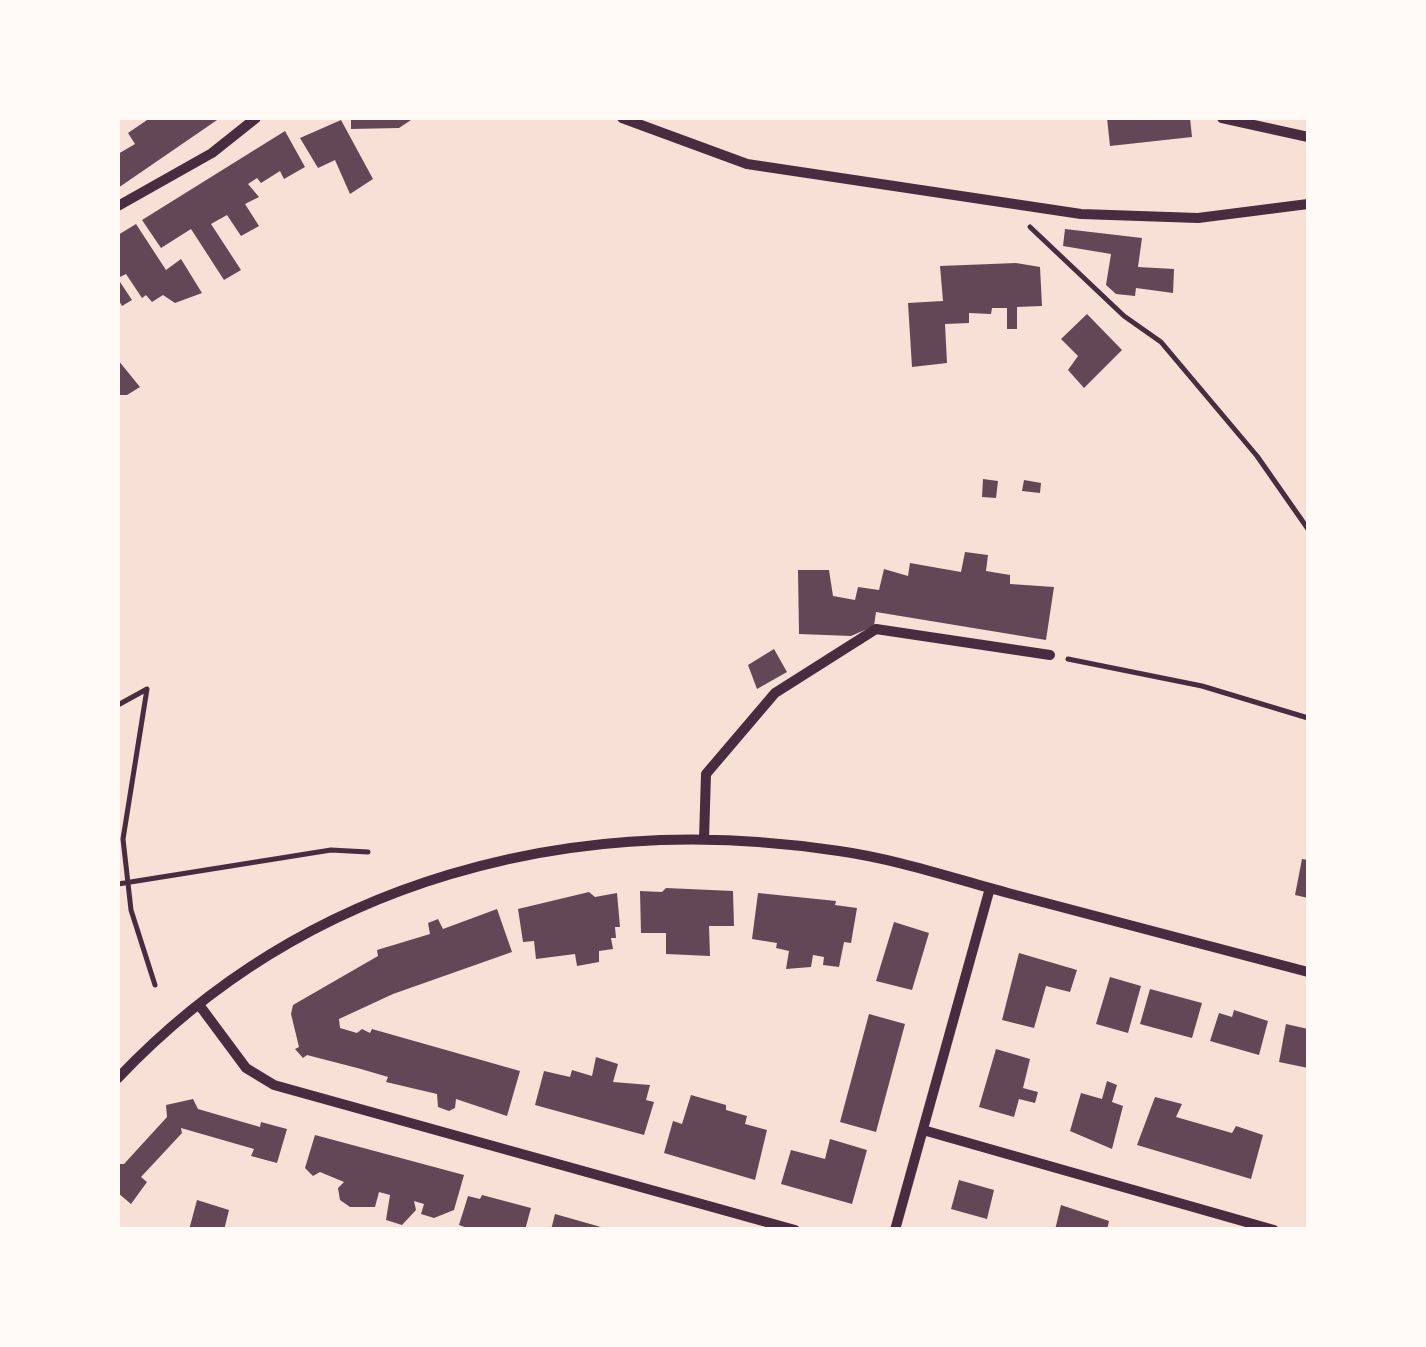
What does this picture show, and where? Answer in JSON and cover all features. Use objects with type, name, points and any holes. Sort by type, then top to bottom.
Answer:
[{"type":"street","points":[[118,206],[212,153],[256,118]]},
{"type":"street","points":[[622,118],[747,164],[1013,205],[1129,218],[1198,218],[1308,204]]},
{"type":"street","points":[[1222,118],[1308,137]]},
{"type":"street","points":[[704,840],[706,774],[775,693],[876,629],[1050,655]]},
{"type":"street","points":[[118,1078],[244,971],[312,930],[415,884],[522,854],[580,844],[704,840],[842,851],[1308,972]]},
{"type":"street","points":[[895,1230],[990,888]]},
{"type":"street","points":[[200,1006],[246,1068],[274,1085],[795,1230]]},
{"type":"street","points":[[922,1130],[1274,1230]]},
{"type":"path","points":[[1013,205],[1022,220],[1124,316],[1161,342],[1257,456],[1308,529]]},
{"type":"path","points":[[1050,655],[1202,686],[1308,718]]},
{"type":"path","points":[[118,705],[147,689],[123,839],[130,910],[155,985]]},
{"type":"path","points":[[118,884],[331,850],[368,852]]},
{"type":"building","points":[[150,118],[220,118],[118,188],[118,154],[135,144],[128,133]]},
{"type":"building","points":[[351,118],[411,120],[399,128],[351,129]]},
{"type":"building","points":[[1107,118],[1190,118],[1192,137],[1110,146]]},
{"type":"building","points":[[341,120],[373,179],[350,194],[335,160],[318,168],[300,138]]},
{"type":"building","points":[[285,131],[305,167],[284,179],[280,171],[261,183],[257,178],[248,184],[259,197],[245,204],[259,226],[241,236],[227,215],[211,224],[241,270],[224,280],[191,229],[161,248],[142,220]]},
{"type":"building","points":[[136,224],[166,270],[181,259],[202,293],[175,303],[163,295],[152,302],[146,295],[142,298],[126,274],[118,278],[118,235]]},
{"type":"building","points":[[1065,229],[1142,238],[1138,267],[1174,269],[1173,293],[1136,288],[1135,296],[1116,294],[1106,285],[1111,254],[1063,246]]},
{"type":"building","points":[[1016,263],[1040,267],[1042,306],[1017,307],[1017,329],[1007,329],[1007,308],[992,308],[991,314],[969,313],[969,323],[945,324],[947,363],[912,367],[908,303],[943,301],[940,266]]},
{"type":"building","points":[[118,279],[132,300],[122,306],[118,299]]},
{"type":"building","points":[[1087,314],[1122,350],[1084,388],[1068,370],[1078,356],[1061,339]]},
{"type":"building","points":[[118,360],[140,387],[127,395],[118,395]]},
{"type":"building","points":[[983,479],[998,481],[996,498],[982,497]]},
{"type":"building","points":[[1024,480],[1041,483],[1040,493],[1022,491]]},
{"type":"building","points":[[965,552],[988,555],[986,571],[1010,575],[1010,584],[1054,587],[1046,640],[876,612],[874,626],[851,636],[799,634],[798,570],[829,570],[833,596],[855,600],[858,587],[879,590],[884,569],[908,576],[910,563],[961,572]]},
{"type":"building","points":[[774,649],[787,672],[757,689],[748,665]]},
{"type":"building","points":[[1302,859],[1308,860],[1308,898],[1295,895]]},
{"type":"building","points":[[666,888],[733,891],[734,926],[709,926],[710,956],[666,954],[666,933],[641,933],[640,891],[662,892]]},
{"type":"building","points":[[589,892],[595,897],[617,893],[620,927],[615,927],[616,938],[611,938],[613,949],[599,951],[599,962],[577,966],[575,954],[536,959],[534,941],[523,942],[518,909]]},
{"type":"building","points":[[758,893],[836,901],[835,905],[857,908],[851,943],[844,942],[839,967],[823,965],[824,957],[813,955],[811,967],[786,969],[789,951],[776,948],[777,943],[752,939]]},
{"type":"building","points":[[497,909],[512,952],[393,994],[339,1019],[340,1028],[357,1033],[362,1029],[370,1033],[372,1029],[520,1071],[507,1116],[456,1099],[455,1108],[449,1111],[438,1107],[437,1094],[386,1082],[388,1077],[361,1069],[307,1055],[303,1058],[295,1049],[299,1047],[291,1014],[293,1005],[378,956],[377,950],[430,934],[428,923],[438,919],[443,929]]},
{"type":"building","points":[[894,922],[929,933],[912,990],[876,981]]},
{"type":"building","points":[[1019,953],[1077,970],[1070,992],[1046,986],[1034,1028],[1002,1020]]},
{"type":"building","points":[[1110,977],[1141,986],[1128,1033],[1096,1024]]},
{"type":"building","points":[[1150,989],[1202,1003],[1192,1038],[1140,1024]]},
{"type":"building","points":[[1234,1010],[1268,1021],[1259,1055],[1210,1041],[1219,1013],[1232,1017]]},
{"type":"building","points":[[869,1014],[905,1024],[876,1132],[840,1122]]},
{"type":"building","points":[[1286,1024],[1308,1029],[1308,1068],[1279,1062]]},
{"type":"building","points":[[996,1049],[1030,1059],[1023,1088],[1038,1092],[1035,1103],[1019,1099],[1014,1117],[979,1107]]},
{"type":"building","points":[[596,1057],[618,1064],[613,1082],[650,1085],[646,1100],[654,1102],[644,1135],[535,1105],[544,1071],[570,1077],[572,1070],[592,1076]]},
{"type":"building","points":[[1107,1081],[1117,1085],[1112,1102],[1123,1106],[1112,1149],[1070,1131],[1081,1093],[1102,1099]]},
{"type":"building","points":[[691,1095],[726,1105],[726,1110],[747,1116],[745,1124],[767,1130],[755,1180],[664,1153],[673,1121],[682,1124]]},
{"type":"building","points":[[1155,1097],[1182,1104],[1176,1117],[1232,1133],[1236,1126],[1263,1135],[1251,1179],[1137,1145]]},
{"type":"building","points":[[193,1099],[198,1109],[260,1127],[261,1122],[287,1129],[277,1163],[251,1156],[254,1149],[181,1128],[182,1133],[141,1177],[147,1182],[131,1204],[118,1193],[118,1164],[124,1164],[167,1117],[166,1105]]},
{"type":"building","points":[[315,1135],[464,1175],[454,1210],[434,1218],[421,1214],[424,1204],[414,1201],[416,1210],[402,1225],[386,1220],[390,1195],[379,1192],[375,1207],[350,1207],[340,1200],[338,1188],[344,1182],[320,1172],[313,1176],[305,1168]]},
{"type":"building","points":[[830,1139],[867,1150],[852,1204],[781,1184],[791,1150],[825,1159]]},
{"type":"building","points":[[959,1180],[994,1190],[987,1219],[951,1209]]},
{"type":"building","points":[[482,1195],[531,1208],[525,1230],[473,1230],[459,1225],[468,1196],[480,1199]]},
{"type":"building","points":[[197,1200],[229,1210],[224,1230],[189,1230]]},
{"type":"building","points":[[1061,1205],[1109,1221],[1107,1230],[1055,1230]]},
{"type":"building","points":[[555,1214],[608,1229],[551,1230]]}]
